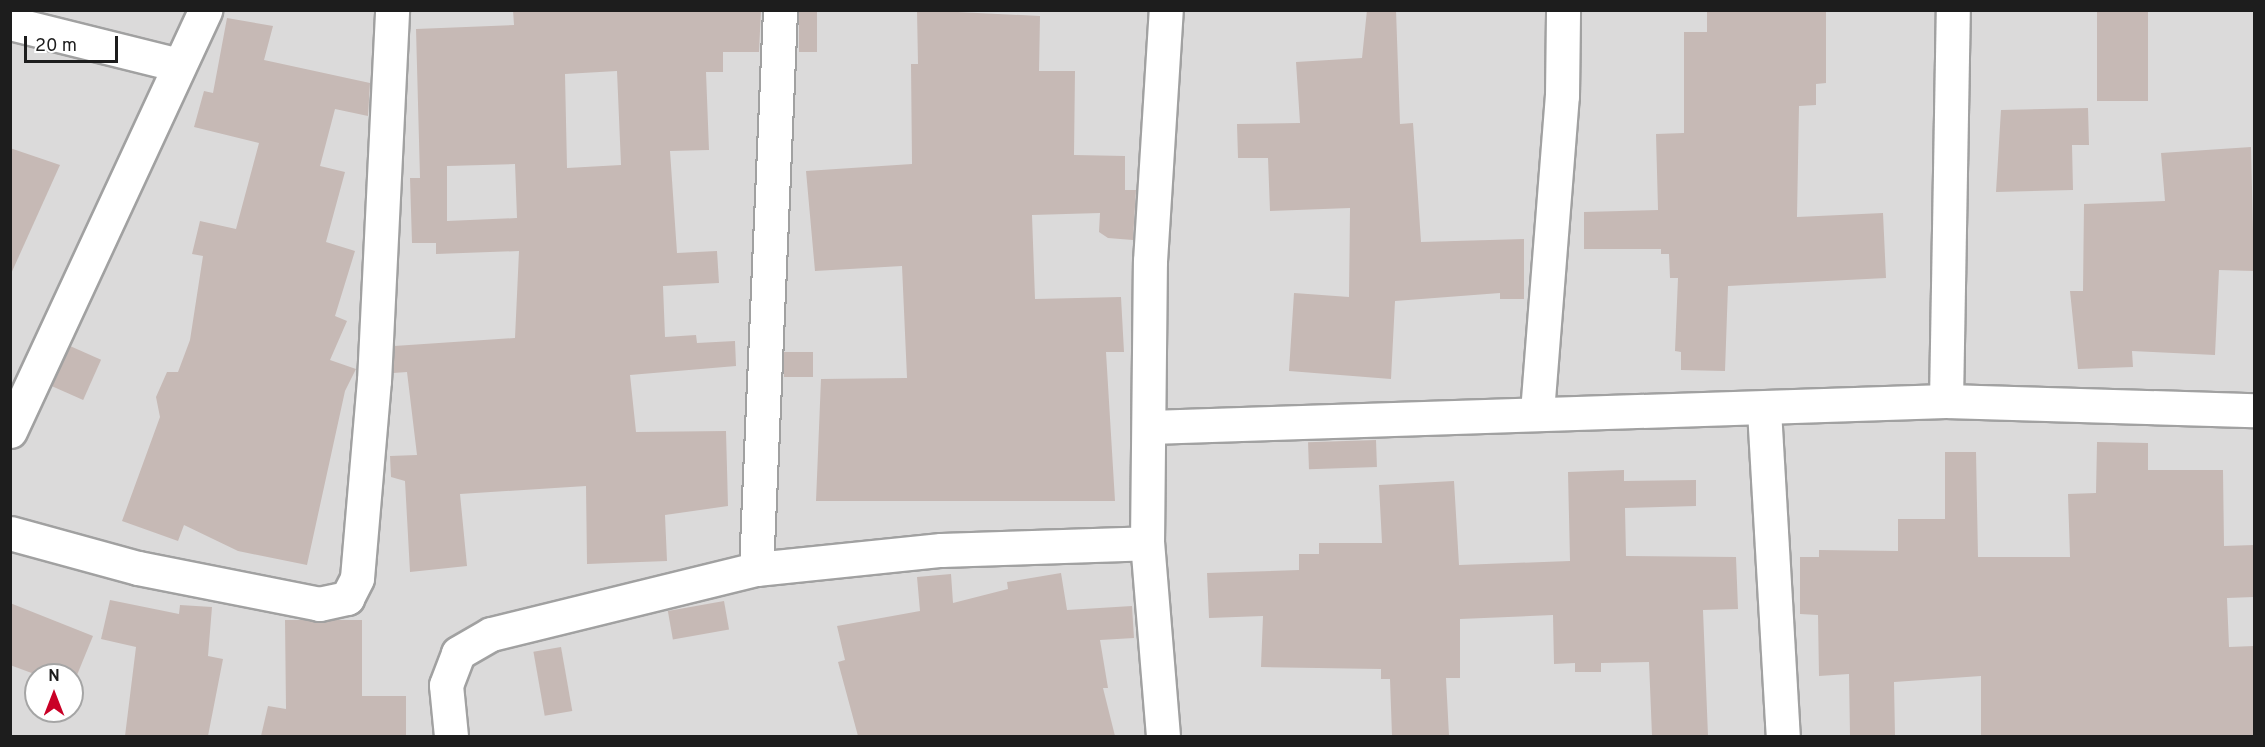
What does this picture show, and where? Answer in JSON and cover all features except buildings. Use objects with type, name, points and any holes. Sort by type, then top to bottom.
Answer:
[{"type":"street","points":[[10,431],[205,10]]},
{"type":"street","points":[[10,534],[138,568],[320,604],[347,598],[357,578],[374,381],[389,151],[392,10]]},
{"type":"street","points":[[756,569],[780,10]]},
{"type":"street","points":[[1163,736],[1147,543],[1150,261],[1166,10]]},
{"type":"street","points":[[1537,412],[1562,96],[1563,10]]},
{"type":"street","points":[[1946,401],[1953,10]]},
{"type":"street","points":[[10,23],[179,64]]},
{"type":"street","points":[[1150,427],[1537,412],[1764,410],[1946,401],[2254,410]]},
{"type":"street","points":[[1764,410],[1783,736]]},
{"type":"street","points":[[451,736],[446,685],[458,653],[491,634],[756,569],[941,550],[1147,543]]},
{"type":"shaded area","points":[[10,11],[2254,11],[2254,736],[11,736]]}]
